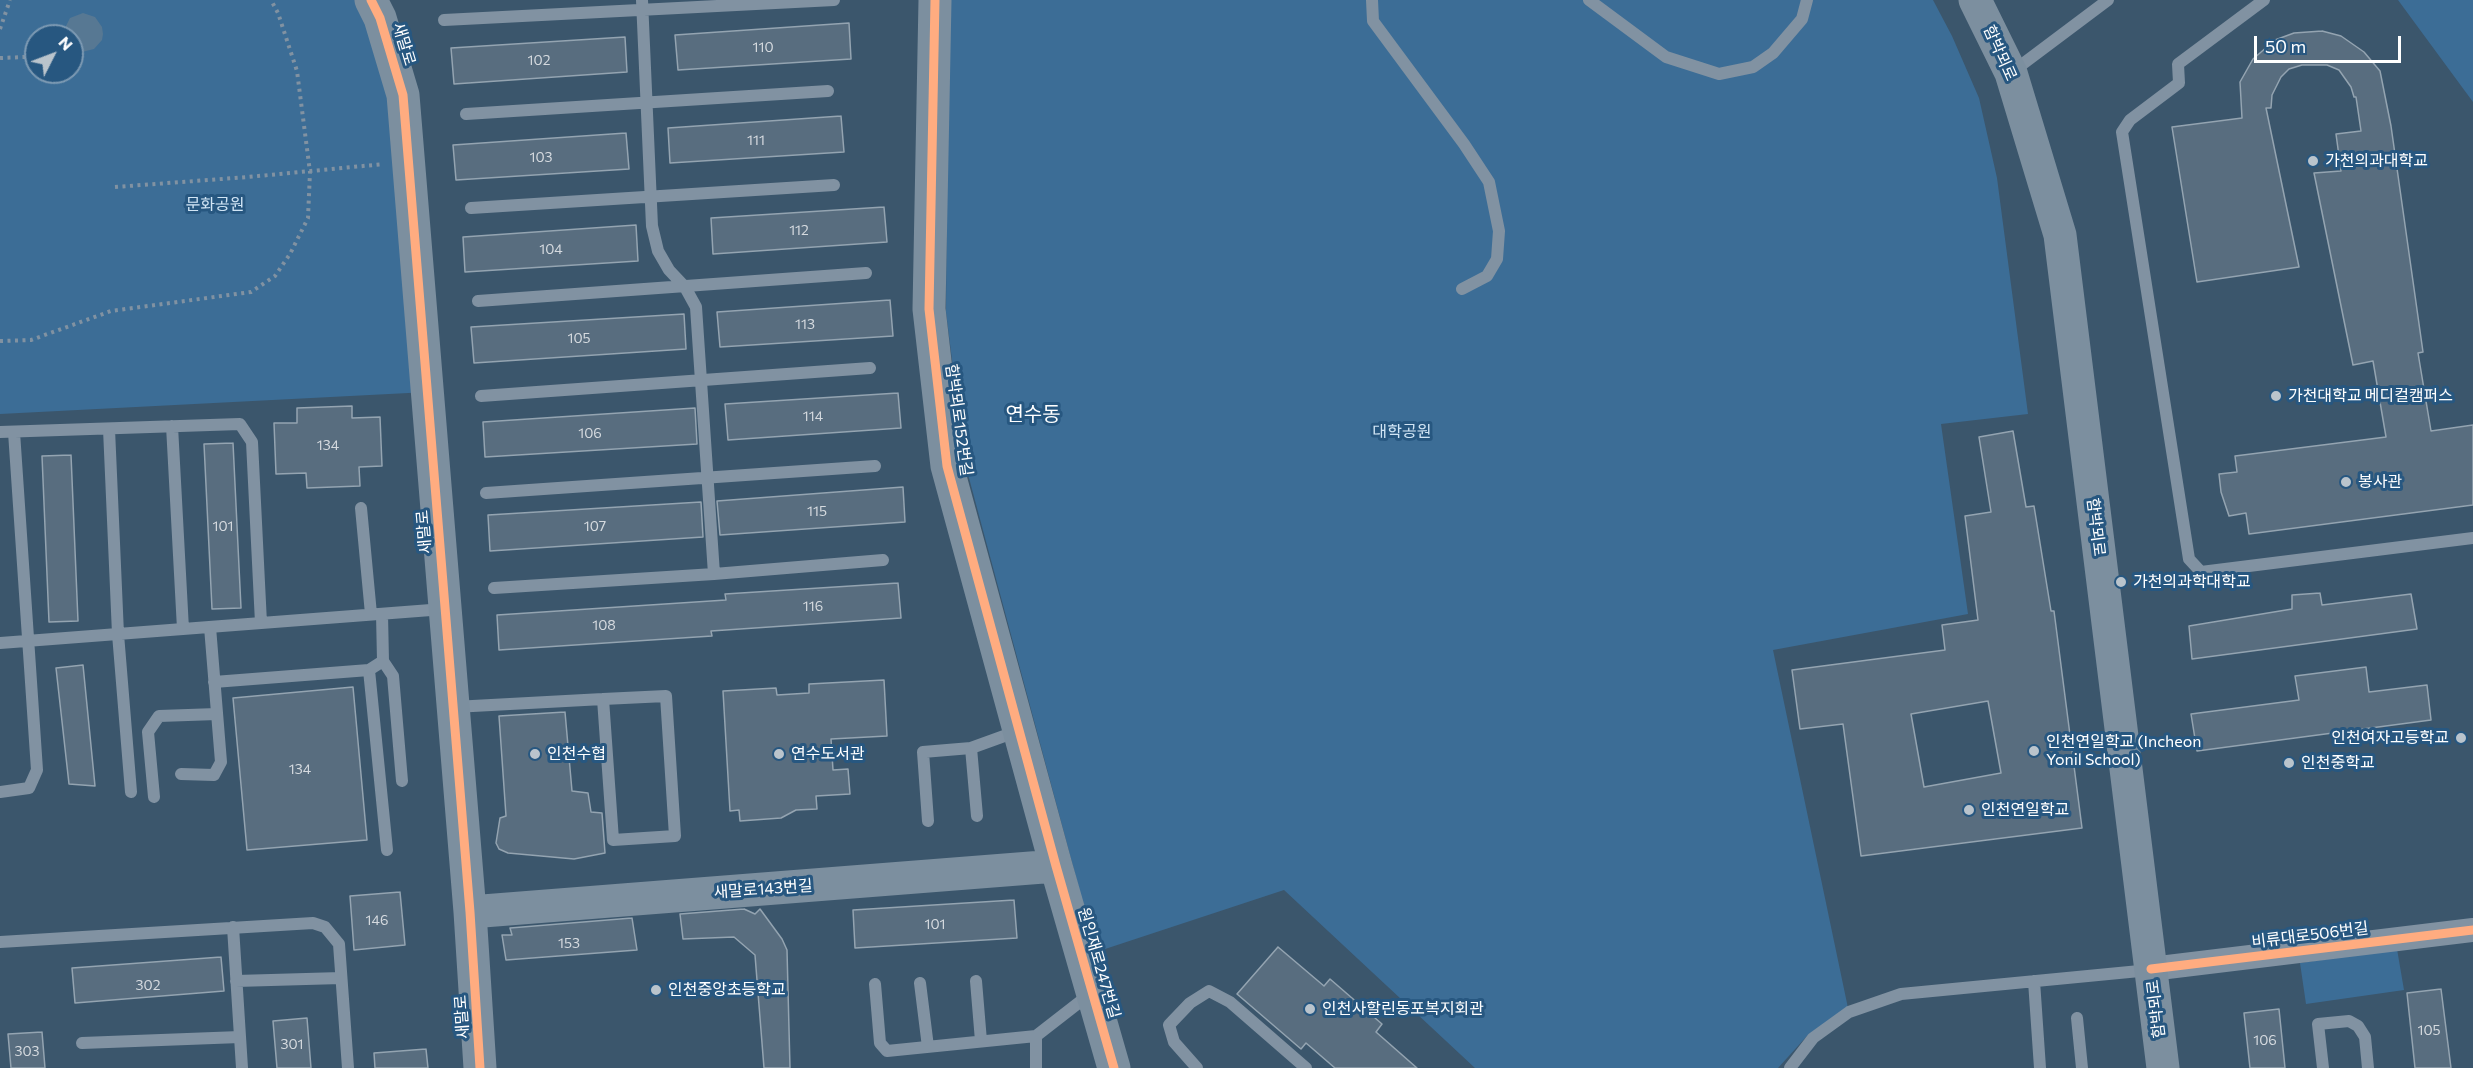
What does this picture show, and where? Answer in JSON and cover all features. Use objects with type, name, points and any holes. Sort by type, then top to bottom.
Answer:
[{"type":"street","name":"새말로","points":[[371,0],[380,18],[403,95],[470,912],[480,1068]]},
{"type":"street","name":"함박뫼로152번길","points":[[935,0],[930,321],[947,466],[1056,866]]},
{"type":"street","name":"함박뫼로","points":[[1975,0],[2011,73],[2060,235],[2163,1068]]},
{"type":"street","name":"새말로143번길","points":[[470,912],[1056,866]]},
{"type":"street","name":"원인재로247번길","points":[[1056,866],[1114,1068]]},
{"type":"street","name":"비류대로506번길","points":[[2151,969],[2473,930]]},
{"type":"lane","points":[[444,21],[643,6],[834,0]]},
{"type":"lane","points":[[1372,0],[1373,21],[1464,144],[1489,182],[1499,231],[1497,259],[1487,276],[1462,289]]},
{"type":"lane","points":[[1589,0],[1666,57],[1719,74],[1753,67],[1773,53],[1802,19],[1808,0]]},
{"type":"lane","points":[[2011,73],[2108,0]]},
{"type":"lane","points":[[2264,0],[2178,64],[2179,83],[2130,120],[2122,132],[2189,559],[2201,572],[2473,538]]},
{"type":"lane","points":[[643,6],[652,226],[658,251],[669,270],[685,287],[696,307],[714,574]]},
{"type":"lane","points":[[466,114],[828,91]]},
{"type":"lane","points":[[471,208],[834,185]]},
{"type":"lane","points":[[478,301],[866,273]]},
{"type":"lane","points":[[481,396],[870,368]]},
{"type":"lane","points":[[0,432],[240,424],[252,442],[261,623]]},
{"type":"lane","points":[[172,426],[183,629]]},
{"type":"lane","points":[[109,429],[118,634],[131,792]]},
{"type":"lane","points":[[0,792],[29,788],[37,770],[14,432]]},
{"type":"lane","points":[[486,493],[875,466]]},
{"type":"lane","points":[[361,508],[382,661],[393,676],[402,781]]},
{"type":"lane","points":[[494,588],[714,574],[883,560]]},
{"type":"lane","points":[[0,643],[445,609]]},
{"type":"lane","points":[[181,774],[214,775],[221,762],[210,627]]},
{"type":"lane","points":[[214,682],[369,670],[382,661]]},
{"type":"lane","points":[[369,670],[387,850]]},
{"type":"lane","points":[[453,707],[603,699],[666,696],[675,836],[613,840],[603,699]]},
{"type":"lane","points":[[154,797],[148,732],[159,716],[217,714]]},
{"type":"lane","points":[[928,821],[923,752],[971,748],[1019,730]]},
{"type":"lane","points":[[971,748],[977,816]]},
{"type":"lane","points":[[0,942],[313,923],[325,927],[339,944],[348,1068]]},
{"type":"lane","points":[[232,927],[242,1068]]},
{"type":"lane","points":[[1791,1068],[1813,1038],[1849,1012],[1901,994],[2151,969]]},
{"type":"lane","points":[[236,981],[341,978]]},
{"type":"lane","points":[[976,981],[981,1041]]},
{"type":"lane","points":[[2034,981],[2040,1068]]},
{"type":"lane","points":[[875,984],[880,1043],[887,1051],[1036,1036],[1092,993]]},
{"type":"lane","points":[[920,984],[928,1047]]},
{"type":"lane","points":[[1197,1068],[1174,1042],[1168,1025],[1190,1003],[1209,991],[1230,1002],[1306,1068]]},
{"type":"lane","points":[[2077,1018],[2082,1068]]},
{"type":"lane","points":[[2323,1068],[2318,1024],[2349,1021],[2358,1026],[2365,1037],[2368,1068]]},
{"type":"lane","points":[[1036,1036],[1036,1068]]},
{"type":"lane","points":[[82,1043],[240,1038]]},
{"type":"path","points":[[0,29],[10,0]]},
{"type":"path","points":[[0,341],[31,340],[111,311],[250,292],[275,276],[290,254],[308,218],[310,172],[297,71],[278,13],[271,0]]},
{"type":"path","points":[[0,58],[24,57]]},
{"type":"path","points":[[115,187],[310,172],[409,161]]},
{"type":"green space","name":"문화공원","points":[[0,0],[371,0],[380,18],[428,392],[0,414]]},
{"type":"green space","name":"대학공원","points":[[948,0],[1933,0],[1952,36],[1979,98],[1997,178],[2028,414],[1941,424],[1968,614],[1773,650],[1848,1008],[1807,1036],[1778,1068],[1475,1068],[1284,890],[1096,952],[965,463],[946,312]]},
{"type":"green space","points":[[2398,0],[2473,0],[2473,102]]},
{"type":"green space","points":[[2397,949],[2404,990],[2306,1004],[2300,963]]},
{"type":"shaded area","points":[[83,13],[95,17],[102,27],[103,34],[102,40],[94,49],[84,52],[84,24],[67,24],[70,18]]},
{"type":"building","points":[[849,23],[851,59],[678,70],[675,35]]},
{"type":"building","points":[[2322,31],[2341,36],[2364,52],[2380,71],[2391,126],[2423,352],[2418,353],[2431,431],[2473,425],[2473,505],[2249,534],[2246,513],[2229,516],[2221,492],[2219,474],[2237,472],[2235,456],[2386,437],[2373,361],[2353,365],[2314,173],[2341,171],[2336,134],[2361,131],[2356,97],[2339,70],[2327,65],[2302,65],[2289,69],[2281,77],[2272,95],[2271,108],[2266,108],[2299,267],[2197,282],[2172,127],[2242,118],[2240,82],[2253,59],[2275,40],[2294,33]]},
{"type":"building","points":[[625,37],[627,72],[454,84],[451,48]]},
{"type":"building","points":[[841,116],[844,152],[670,163],[668,128]]},
{"type":"building","points":[[626,133],[629,169],[456,180],[453,145]]},
{"type":"building","points":[[884,207],[887,242],[713,254],[711,218]]},
{"type":"building","points":[[636,225],[638,261],[465,272],[463,237]]},
{"type":"building","points":[[890,300],[893,336],[720,347],[717,312]]},
{"type":"building","points":[[684,314],[686,349],[474,363],[471,327]]},
{"type":"building","points":[[898,393],[901,428],[728,440],[725,404]]},
{"type":"building","points":[[352,406],[352,418],[380,417],[382,466],[359,467],[360,486],[307,488],[306,473],[276,474],[274,423],[297,423],[297,408]]},
{"type":"building","points":[[695,408],[697,444],[485,457],[483,422]]},
{"type":"building","name":"인천연일학교 (Incheon Yonil School)","points":[[2013,431],[2026,507],[2034,506],[2051,611],[2054,611],[2082,828],[1861,856],[1843,724],[1800,729],[1792,670],[1945,650],[1942,625],[1978,620],[1965,516],[1991,512],[1979,437]],"holes":[[[1988,701],[2001,773],[1924,787],[1911,714]]]},
{"type":"building","points":[[233,443],[241,608],[212,609],[204,444]]},
{"type":"building","points":[[71,455],[78,621],[49,622],[42,456]]},
{"type":"building","points":[[903,487],[905,522],[720,535],[717,501]]},
{"type":"building","points":[[701,502],[703,537],[490,551],[488,515]]},
{"type":"building","points":[[898,583],[901,618],[711,631],[712,636],[499,650],[497,615],[726,600],[725,594]]},
{"type":"building","points":[[2320,593],[2322,605],[2411,594],[2417,629],[2192,659],[2189,626],[2292,609],[2292,595]]},
{"type":"building","points":[[83,665],[95,786],[69,784],[56,668]]},
{"type":"building","points":[[2366,667],[2369,692],[2427,685],[2431,720],[2197,751],[2191,714],[2299,700],[2295,676]]},
{"type":"building","name":"연수도서관","points":[[884,680],[887,736],[831,739],[833,770],[848,769],[850,794],[816,796],[817,809],[796,810],[781,818],[740,821],[739,810],[730,811],[723,691],[776,688],[777,695],[809,693],[809,684]]},
{"type":"building","points":[[353,687],[367,840],[247,850],[233,698]]},
{"type":"building","name":"인천수협","points":[[565,712],[572,791],[588,793],[591,812],[602,813],[605,853],[574,859],[508,853],[499,849],[496,843],[500,818],[506,816],[499,716]]},
{"type":"building","points":[[400,892],[405,945],[354,950],[350,896]]},
{"type":"building","points":[[1014,900],[1017,938],[855,948],[853,910]]},
{"type":"building","points":[[744,909],[755,914],[760,909],[782,939],[787,950],[790,1068],[764,1068],[755,955],[734,937],[683,939],[680,914]]},
{"type":"building","points":[[632,918],[637,950],[506,960],[502,935],[512,935],[510,928]]},
{"type":"building","name":"인천사할린동포복지회관","points":[[1278,947],[1324,986],[1330,979],[1382,1024],[1376,1032],[1417,1068],[1335,1068],[1306,1043],[1301,1049],[1237,994]]},
{"type":"building","points":[[221,957],[224,991],[75,1003],[72,968]]},
{"type":"building","points":[[2441,989],[2451,1068],[2415,1068],[2407,993]]},
{"type":"building","points":[[2279,1009],[2285,1068],[2250,1068],[2244,1013]]},
{"type":"building","points":[[307,1018],[311,1068],[277,1068],[273,1021]]},
{"type":"building","points":[[42,1032],[45,1068],[11,1068],[8,1034]]},
{"type":"building","points":[[426,1049],[428,1068],[375,1068],[374,1053]]},
{"type":"cycle path","points":[[371,0],[380,18],[403,95],[470,912],[480,1068]]},
{"type":"cycle path","points":[[935,0],[929,309],[947,466],[1056,866],[1114,1068]]},
{"type":"cycle path","points":[[2151,969],[2473,930]]},
{"type":"place","name":"가천의과대학교","points":[[2313,161]]},
{"type":"place","name":"가천대학교 메디컬캠퍼스","points":[[2276,396]]},
{"type":"place","name":"봉사관","points":[[2346,482]]},
{"type":"place","name":"가천의과학대학교","points":[[2121,582]]},
{"type":"place","name":"인천여자고등학교","points":[[2461,738]]},
{"type":"place","name":"인천연일학교 (Incheon Yonil School)","points":[[2034,751]]},
{"type":"place","name":"인천수협","points":[[535,754]]},
{"type":"place","name":"연수도서관","points":[[779,754]]},
{"type":"place","name":"인천중학교","points":[[2289,763]]},
{"type":"place","name":"인천연일학교","points":[[1969,810]]},
{"type":"place","name":"인천중앙초등학교","points":[[656,990]]},
{"type":"place","name":"인천사할린동포복지회관","points":[[1310,1009]]},
{"type":"district","name":"연수동","points":[[1033,414]]}]
